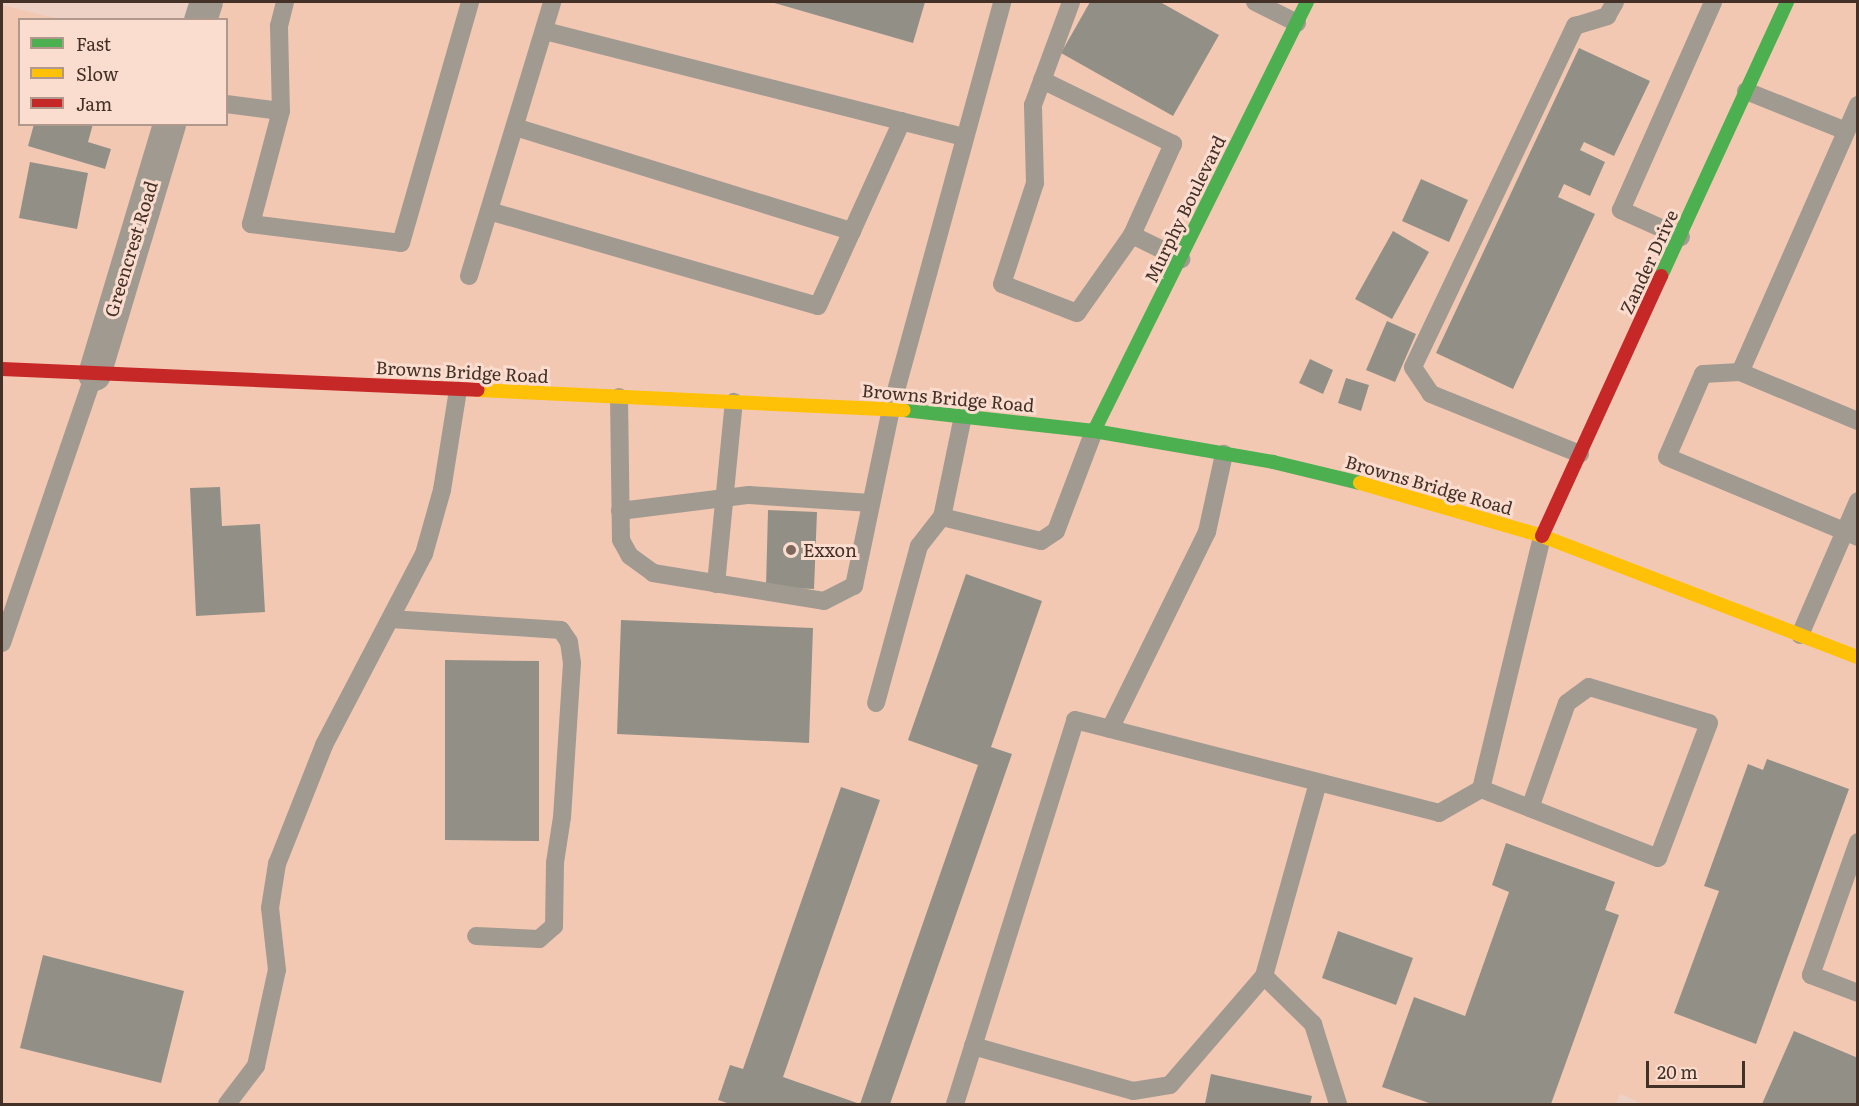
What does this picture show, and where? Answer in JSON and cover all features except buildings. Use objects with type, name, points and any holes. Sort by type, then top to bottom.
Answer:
[{"type":"main road","name":"Murphy Boulevard","points":[[1094,431],[1307,2]]},
{"type":"main road","name":"Zander Drive","points":[[1542,536],[1787,2]]},
{"type":"main road","name":"Browns Bridge Road","points":[[2,369],[891,409],[1094,431],[1224,454],[1420,498],[1542,536],[1857,657]]},
{"type":"street","points":[[201,18],[206,2]]},
{"type":"street","name":"Greencrest Road","points":[[94,374],[168,126]]},
{"type":"lane","points":[[285,2],[279,26],[281,111],[251,224],[401,243],[470,2]]},
{"type":"lane","points":[[469,276],[552,2]]},
{"type":"lane","points":[[619,397],[621,540],[630,556],[653,573],[824,601],[840,596],[854,586],[891,409],[1002,2]]},
{"type":"lane","points":[[1042,80],[1173,144],[1132,235],[1077,313],[1002,284],[1035,183],[1033,105],[1042,80],[1071,2]]},
{"type":"lane","points":[[1254,2],[1296,23]]},
{"type":"lane","points":[[1580,454],[1431,394],[1413,367],[1575,26],[1607,16],[1615,2]]},
{"type":"lane","points":[[1681,237],[1621,210],[1713,2]]},
{"type":"lane","points":[[545,31],[965,137]]},
{"type":"lane","points":[[1746,91],[1846,131]]},
{"type":"lane","points":[[228,104],[281,111]]},
{"type":"lane","points":[[1740,372],[1857,105]]},
{"type":"lane","points":[[489,211],[818,306],[902,121]]},
{"type":"lane","points":[[515,127],[852,231]]},
{"type":"lane","points":[[1132,235],[1181,259]]},
{"type":"lane","points":[[1851,534],[1668,457],[1703,374],[1740,372],[1857,421]]},
{"type":"lane","points":[[2,643],[94,374]]},
{"type":"lane","points":[[227,1104],[256,1066],[277,970],[270,908],[277,864],[324,745],[424,554],[442,490],[458,390]]},
{"type":"lane","points":[[716,584],[734,402]]},
{"type":"lane","points":[[876,703],[919,546],[942,517],[963,416]]},
{"type":"lane","points":[[942,517],[1041,541],[1056,531],[1094,431]]},
{"type":"lane","points":[[1110,729],[1207,531],[1224,454]]},
{"type":"lane","points":[[620,511],[749,495],[871,503]]},
{"type":"lane","points":[[1800,635],[1851,534],[1857,501]]},
{"type":"lane","points":[[955,1104],[1075,720],[1439,813],[1482,789],[1542,536]]},
{"type":"lane","points":[[391,619],[561,630],[569,642],[572,663],[562,817],[555,863],[554,926],[538,939],[476,936]]},
{"type":"lane","points":[[1482,789],[1530,808],[1658,858],[1709,723],[1589,687],[1567,704],[1530,808]]},
{"type":"lane","points":[[974,1046],[1131,1098],[1170,1085],[1264,976],[1318,782]]},
{"type":"lane","points":[[1857,843],[1811,975],[1857,993]]},
{"type":"lane","points":[[1264,976],[1313,1024],[1338,1104]]},
{"type":"shaded area","points":[[197,2],[1857,2],[1857,1104],[1643,1104],[1620,1094],[1616,1104],[2,1104],[2,5],[55,18],[18,18],[18,126],[228,126],[228,18],[191,18]]},
{"type":"traffic: fast","points":[[1094,431],[1307,2]]},
{"type":"traffic: fast","points":[[1661,276],[1787,2]]},
{"type":"traffic: fast","points":[[904,410],[1094,431],[1273,462],[1360,483]]},
{"type":"traffic: slow","points":[[478,390],[904,410]]},
{"type":"traffic: slow","points":[[1360,483],[1542,536],[1858,657]]},
{"type":"traffic: jam","points":[[1542,536],[1661,276]]},
{"type":"traffic: jam","points":[[2,369],[478,390]]},
{"type":"place","name":"Exxon","points":[[791,550]]}]
